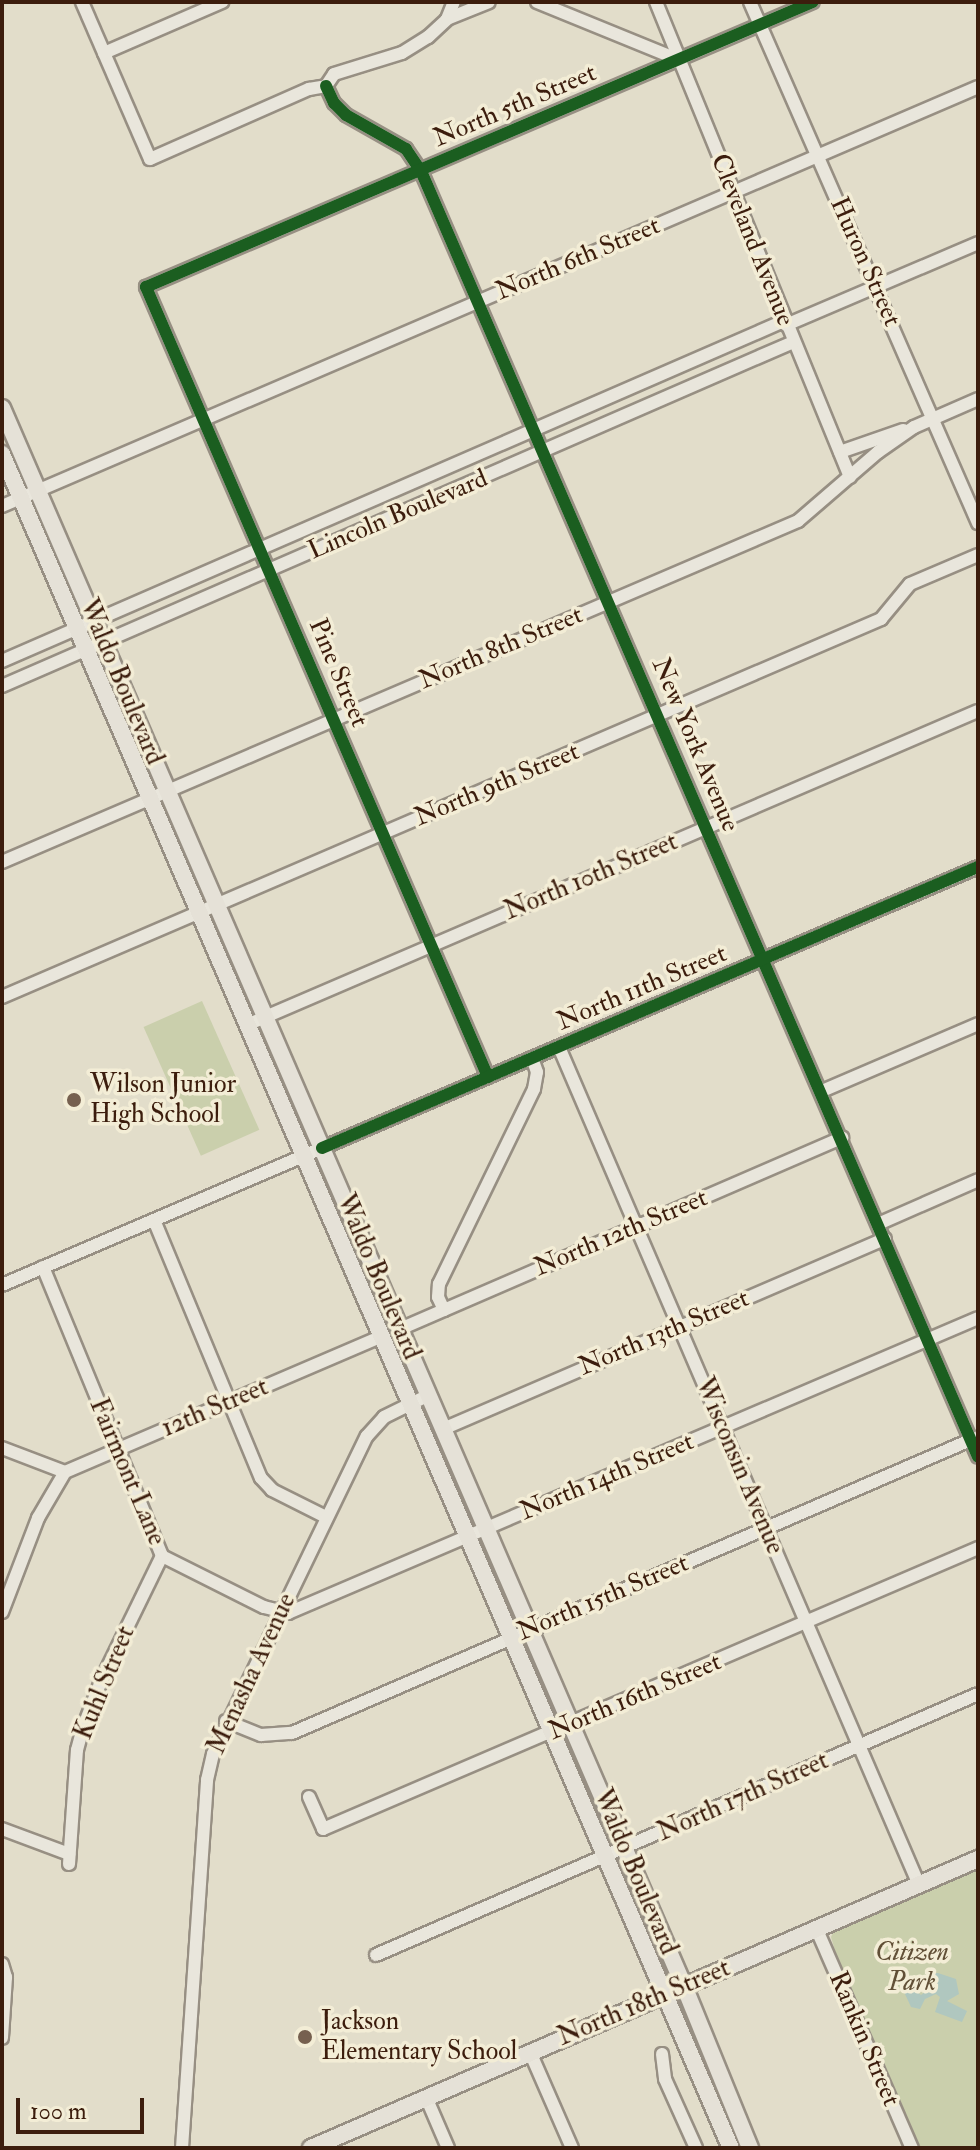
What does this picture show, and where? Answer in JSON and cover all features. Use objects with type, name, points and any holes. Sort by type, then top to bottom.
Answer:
[{"type":"main road","name":"Waldo Boulevard","points":[[2,408],[684,1986],[750,2148]]},
{"type":"main road","name":"Waldo Boulevard","points":[[2,454],[608,1855],[731,2148]]},
{"type":"main road","name":"North 18th Street","points":[[319,2146],[978,1859]]},
{"type":"street","points":[[82,2],[150,159],[309,89],[326,86],[334,74],[402,53],[428,37],[447,19],[489,2]]},
{"type":"street","points":[[104,53],[222,2]]},
{"type":"street","points":[[447,19],[454,2]]},
{"type":"street","points":[[537,2],[679,60]]},
{"type":"street","name":"Cleveland Avenue","points":[[656,2],[850,477]]},
{"type":"street","name":"Huron Street","points":[[750,2],[978,523]]},
{"type":"street","name":"North 5th Street","points":[[146,287],[813,2]]},
{"type":"street","name":"New York Avenue","points":[[326,86],[334,103],[346,115],[406,149],[421,171],[545,451],[927,1339],[974,1438],[978,1457]]},
{"type":"street","name":"North 6th Street","points":[[2,506],[978,87]]},
{"type":"street","name":"Lincoln Boulevard","points":[[2,661],[785,323],[978,243]]},
{"type":"street","name":"Pine Street","points":[[146,287],[488,1077]]},
{"type":"street","name":"Lincoln Boulevard","points":[[2,686],[793,342]]},
{"type":"street","name":"North 8th Street","points":[[2,862],[798,521],[914,427],[978,399]]},
{"type":"street","points":[[840,452],[914,427]]},
{"type":"street","name":"North 9th Street","points":[[2,997],[881,619],[910,584],[978,555]]},
{"type":"street","name":"North 10th Street","points":[[249,1024],[978,711]]},
{"type":"street","name":"North 11th Street","points":[[2,1285],[978,867]]},
{"type":"street","points":[[822,1091],[978,1024]]},
{"type":"street","name":"Wisconsin Avenue","points":[[559,1047],[919,1885]]},
{"type":"street","points":[[444,1310],[438,1297],[439,1284],[532,1092],[537,1074],[532,1058]]},
{"type":"street","name":"North 12th Street","points":[[400,1329],[842,1138]]},
{"type":"street","points":[[878,1224],[978,1180]]},
{"type":"street","points":[[154,1220],[265,1483],[326,1517]]},
{"type":"street","name":"North 13th Street","points":[[443,1429],[885,1239]]},
{"type":"street","name":"Fairmont Lane","points":[[43,1267],[162,1556],[280,1612]]},
{"type":"street","name":"North 14th Street","points":[[280,1612],[293,1613],[312,1606],[978,1318]]},
{"type":"street","name":"12th Street","points":[[65,1472],[383,1336]]},
{"type":"street","name":"Menasha Avenue","points":[[182,2148],[207,1780],[226,1721],[372,1429],[384,1417],[429,1395]]},
{"type":"street","name":"North 15th Street","points":[[226,1721],[261,1735],[292,1733],[974,1438]]},
{"type":"street","points":[[2,1448],[65,1472],[38,1518],[2,1612]]},
{"type":"street","name":"North 16th Street","points":[[309,1797],[323,1829],[978,1548]]},
{"type":"street","name":"Kuhl Street","points":[[2,1829],[69,1859],[77,1750],[83,1728],[101,1681],[162,1556]]},
{"type":"street","name":"North 17th Street","points":[[376,1955],[978,1694]]},
{"type":"street","name":"Rankin Street","points":[[817,1930],[912,2148]]},
{"type":"street","points":[[2,2038],[6,1977],[3,1964]]},
{"type":"street","points":[[530,2052],[572,2148]]},
{"type":"street","points":[[662,2054],[665,2079],[696,2148]]},
{"type":"street","points":[[426,2097],[448,2148]]},
{"type":"green space","points":[[202,1001],[259,1130],[201,1156],[144,1027]]},
{"type":"green space","name":"Citizen Park","points":[[978,1869],[978,2148],[919,2148],[839,1964],[831,1937],[834,1931]]},
{"type":"water","points":[[926,1973],[956,1979],[959,1994],[947,2001],[967,2011],[962,2022],[935,2012],[940,1997],[936,1994],[925,1999],[920,2009],[911,2007],[899,1981],[906,1976],[911,1978],[915,1990],[921,1995],[931,1988]]},
{"type":"cycle path","points":[[488,1077],[146,287],[813,2]]},
{"type":"cycle path","points":[[326,86],[334,103],[346,115],[406,149],[421,171],[978,1457]]},
{"type":"cycle path","points":[[322,1148],[978,867]]},
{"type":"place","name":"Wilson Junior High School","points":[[74,1100]]},
{"type":"place","name":"Jackson Elementary School","points":[[305,2037]]}]
